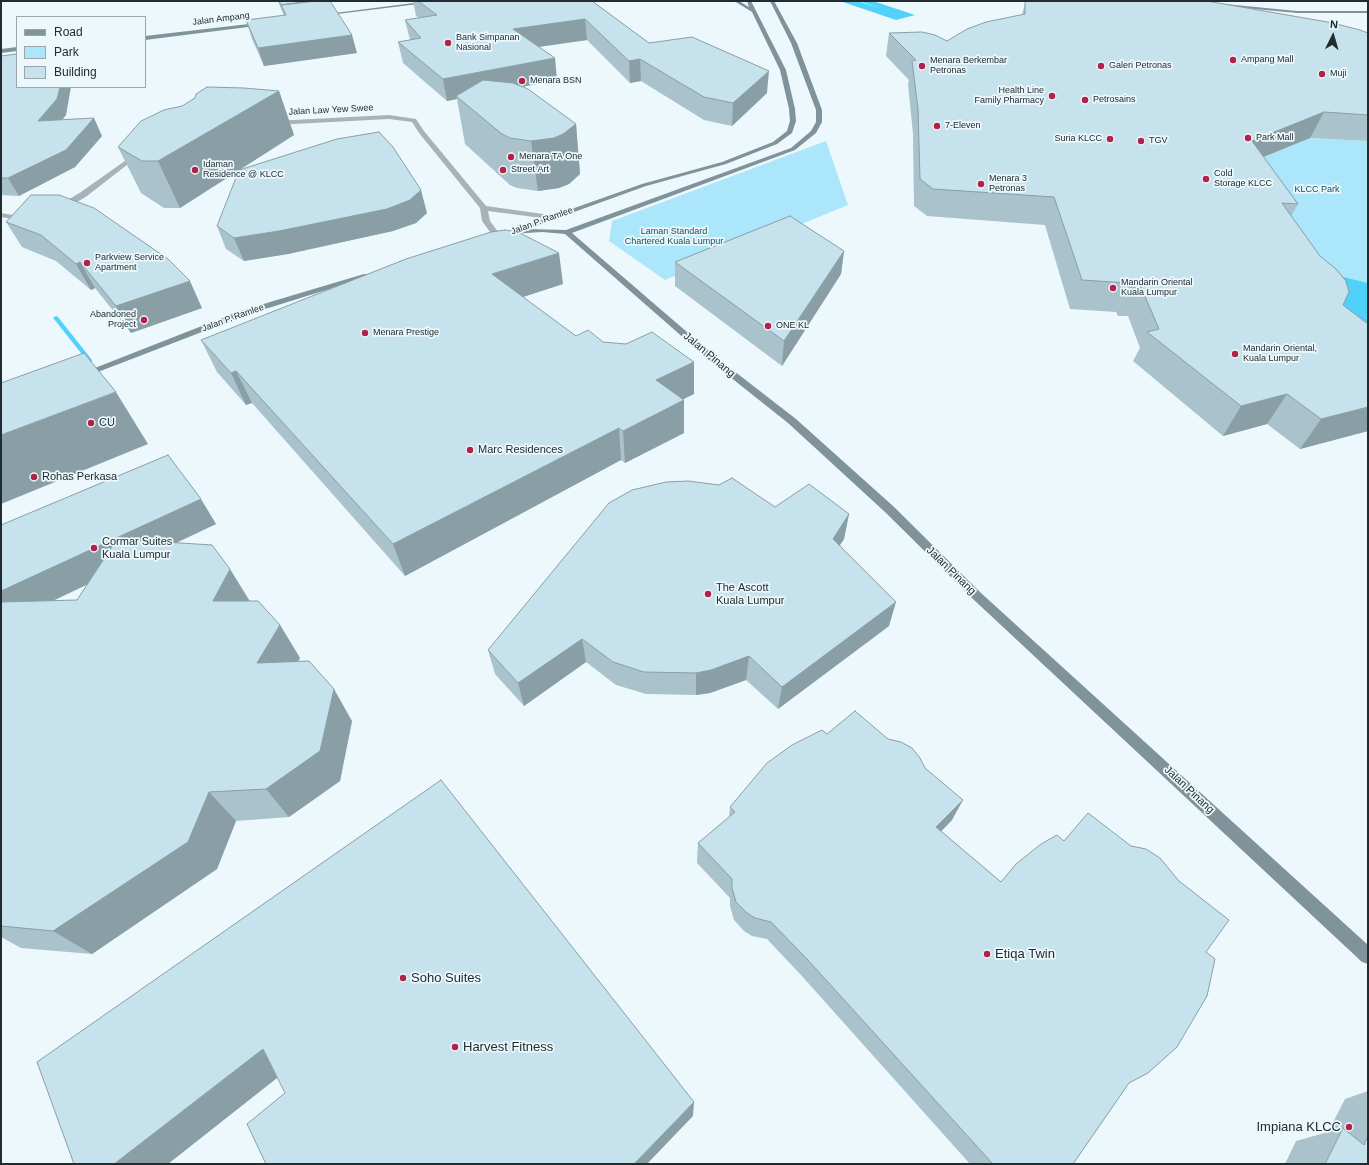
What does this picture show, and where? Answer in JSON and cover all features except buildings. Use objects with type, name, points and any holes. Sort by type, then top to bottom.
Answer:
[{"type":"street","points":[[408,1],[314,15],[441,1]]},
{"type":"street","points":[[736,1],[752,10]]},
{"type":"street","name":"Jalan P. Ramlee","points":[[486,240],[644,186],[724,163],[775,143],[790,132],[793,121],[792,109],[783,70],[748,1]]},
{"type":"street","name":"Jalan P. Ramlee","points":[[567,232],[793,149],[814,132],[819,122],[819,110],[794,43],[772,1]]},
{"type":"street","points":[[777,1],[779,14]]},
{"type":"street","points":[[1247,1],[1260,2]]},
{"type":"street","points":[[1218,5],[1297,12],[1368,12]]},
{"type":"street","points":[[1336,6],[1368,6]]},
{"type":"street","name":"Jalan Ampang","points":[[146,33],[268,21],[146,38]]},
{"type":"street","points":[[1,51],[16,49]]},
{"type":"street","points":[[1,55],[16,54]]},
{"type":"street","name":"Jalan Law Yew Swee","points":[[267,124],[389,117],[414,120],[421,132],[484,208],[486,221],[498,237]]},
{"type":"street","points":[[56,210],[84,194],[146,148]]},
{"type":"street","points":[[484,208],[550,217]]},
{"type":"street","points":[[1,215],[19,218],[37,215]]},
{"type":"street","points":[[511,232],[542,230],[567,232]]},
{"type":"street","name":"Jalan Pinang","points":[[567,232],[712,359],[792,421],[889,509],[977,596],[1368,956]]},
{"type":"street","name":"Jalan P. Ramlee","points":[[72,379],[243,313],[377,273]]},
{"type":"green space","name":"KLCC Park","points":[[1310,138],[1368,141],[1368,346],[1239,167]]},
{"type":"green space","name":"Laman Standard Chartered Kuala Lumpur","points":[[826,141],[848,205],[665,280],[609,241],[612,221]]},
{"type":"shaded area","points":[[840,1],[858,1],[881,9],[860,1],[873,1],[915,15],[896,20]]},
{"type":"shaded area","points":[[1325,275],[1343,277],[1368,283],[1368,332],[1311,276]]},
{"type":"waterway","points":[[56,318],[90,361]]},
{"type":"place","name":"Bank Simpanan Nasional","points":[[448,43]]},
{"type":"place","name":"Ampang Mall","points":[[1233,60]]},
{"type":"place","name":"Menara Berkembar Petronas","points":[[922,66]]},
{"type":"place","name":"Galeri Petronas","points":[[1101,66]]},
{"type":"place","name":"Muji","points":[[1322,74]]},
{"type":"place","name":"Menara BSN","points":[[522,81]]},
{"type":"place","name":"Health Line Family Pharmacy","points":[[1052,96]]},
{"type":"place","name":"Petrosains","points":[[1085,100]]},
{"type":"place","name":"7-Eleven","points":[[937,126]]},
{"type":"place","name":"Park Mall","points":[[1248,138]]},
{"type":"place","name":"Suria KLCC","points":[[1110,139]]},
{"type":"place","name":"TGV","points":[[1141,141]]},
{"type":"place","name":"Menara TA One","points":[[511,157]]},
{"type":"place","name":"Idaman Residence @ KLCC","points":[[195,170]]},
{"type":"place","name":"Street Art","points":[[503,170]]},
{"type":"place","name":"Cold Storage KLCC","points":[[1206,179]]},
{"type":"place","name":"Menara 3 Petronas","points":[[981,184]]},
{"type":"place","name":"Parkview Service Apartment","points":[[87,263]]},
{"type":"place","name":"Mandarin Oriental Kuala Lumpur","points":[[1113,288]]},
{"type":"place","name":"Abandoned Project","points":[[144,320]]},
{"type":"place","name":"ONE KL","points":[[768,326]]},
{"type":"place","name":"Menara Prestige","points":[[365,333]]},
{"type":"place","name":"Mandarin Oriental, Kuala Lumpur","points":[[1235,354]]},
{"type":"place","name":"CU","points":[[91,423]]},
{"type":"place","name":"Marc Residences","points":[[470,450]]},
{"type":"place","name":"Rohas Perkasa","points":[[34,477]]},
{"type":"place","name":"Cormar Suites Kuala Lumpur","points":[[94,548]]},
{"type":"place","name":"The Ascott Kuala Lumpur","points":[[708,594]]},
{"type":"place","name":"Etiqa Twin","points":[[987,954]]},
{"type":"place","name":"Soho Suites","points":[[403,978]]},
{"type":"place","name":"Harvest Fitness","points":[[455,1047]]},
{"type":"place","name":"Impiana KLCC","points":[[1349,1127]]}]
